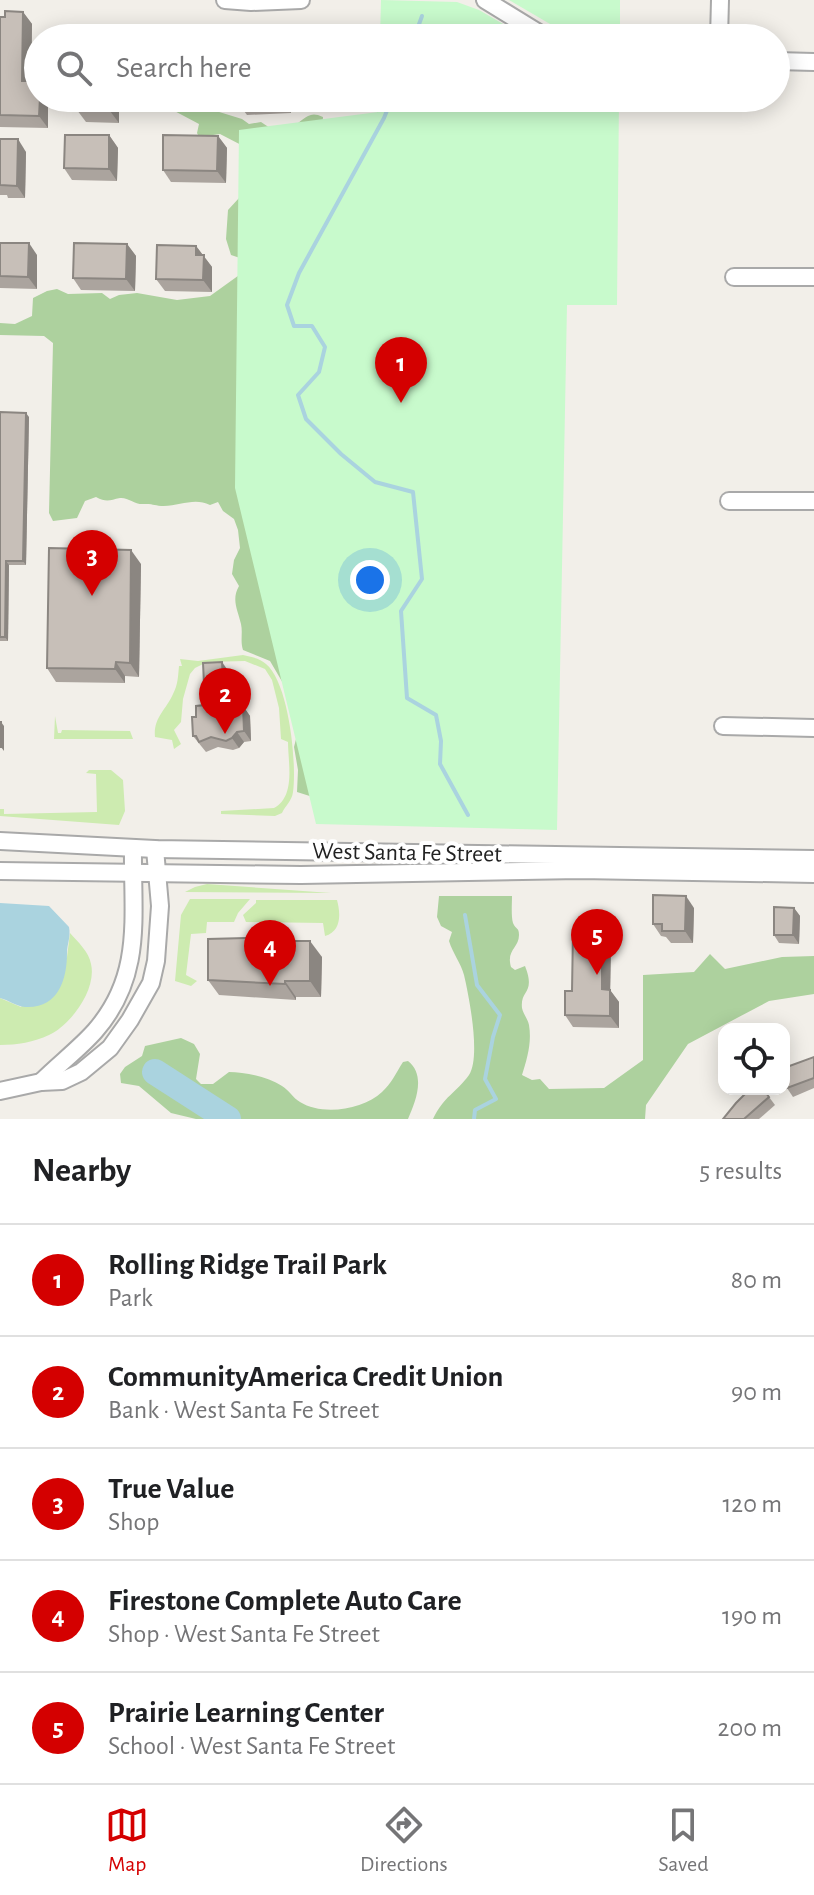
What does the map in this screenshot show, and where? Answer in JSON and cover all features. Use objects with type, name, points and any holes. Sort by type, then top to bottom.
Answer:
[{"type":"street","points":[[225,0],[301,0]]},
{"type":"street","points":[[485,0],[524,24]]},
{"type":"street","points":[[719,24],[720,0]]},
{"type":"street","points":[[790,61],[814,62]]},
{"type":"street","points":[[734,277],[814,277]]},
{"type":"street","points":[[729,501],[814,501]]},
{"type":"street","points":[[723,726],[814,728]]},
{"type":"street","name":"West Santa Fe Street","points":[[0,841],[155,849],[814,859]]},
{"type":"street","points":[[41,1082],[95,1031],[123,987],[134,945],[133,848]]},
{"type":"street","points":[[0,1091],[62,1081],[81,1072],[110,1048],[136,1010],[151,983],[156,961],[159,874],[155,849]]},
{"type":"street","name":"West Santa Fe Street","points":[[0,871],[301,875],[580,870],[814,874]]},
{"type":"green space","points":[[381,0],[457,2],[503,24],[380,24]]},
{"type":"green space","points":[[509,0],[620,0],[620,24],[550,24]]},
{"type":"green space","points":[[176,112],[219,112],[249,124],[261,122],[270,128],[289,128],[313,114],[323,117],[322,131],[378,115],[377,112],[398,112],[316,798],[297,792],[298,770],[294,747],[297,735],[287,690],[270,661],[243,650],[242,627],[235,600],[239,586],[232,574],[240,548],[234,519],[223,511],[218,502],[210,505],[192,502],[161,506],[123,498],[106,500],[96,497],[85,501],[77,518],[53,521],[49,513],[53,343],[44,336],[0,335],[0,323],[15,324],[32,316],[33,298],[47,291],[102,293],[110,299],[137,293],[177,300],[210,296],[242,273],[240,258],[231,255],[226,239],[228,210],[250,186],[247,148],[220,134],[199,137],[199,124]]},
{"type":"green space","points":[[378,112],[619,112],[617,305],[567,305],[557,830],[316,824],[235,488],[239,130]]},
{"type":"green space","points":[[243,655],[261,660],[274,674],[290,724],[293,792],[282,813],[275,816],[221,814],[221,811],[274,808],[281,803],[288,787],[288,742],[281,739],[279,708],[272,680],[265,669],[245,661],[207,662],[195,668],[190,674],[183,699],[181,722],[174,730],[181,744],[174,749],[172,740],[155,737],[158,719],[176,687],[179,666],[182,666],[180,659],[198,661]]},
{"type":"green space","points":[[55,716],[58,733],[62,730],[130,731],[133,739],[54,739]]},
{"type":"green space","points":[[89,770],[111,770],[123,780],[125,811],[119,825],[0,816],[0,809],[4,809],[4,814],[97,812],[96,774],[86,773]]},
{"type":"green space","points":[[207,884],[331,893],[185,892]]},
{"type":"green space","points":[[439,896],[512,896],[512,920],[519,935],[510,957],[511,967],[515,970],[525,966],[529,982],[522,1002],[530,1038],[522,1075],[532,1080],[540,1079],[549,1089],[604,1088],[643,1060],[643,975],[694,972],[710,954],[725,969],[782,957],[814,956],[814,994],[769,1001],[728,1023],[718,1023],[718,1028],[688,1044],[646,1105],[645,1119],[433,1119],[441,1105],[469,1075],[474,1055],[473,1026],[463,971],[449,941],[452,932],[441,926],[437,917]]},
{"type":"green space","points":[[190,899],[250,899],[234,922],[207,922],[206,933],[191,934],[186,975],[197,981],[191,986],[175,981],[181,915]]},
{"type":"green space","points":[[256,900],[337,900],[337,926],[325,936],[323,923],[246,922],[243,915]]},
{"type":"green space","points":[[70,933],[86,951],[92,974],[86,995],[74,1015],[57,1030],[37,1040],[0,1045],[0,998],[21,1007],[67,957]]},
{"type":"green space","points":[[181,1038],[194,1044],[200,1054],[196,1079],[201,1084],[213,1084],[229,1072],[249,1074],[276,1083],[309,1106],[342,1109],[374,1098],[388,1085],[403,1062],[408,1061],[417,1073],[416,1096],[408,1119],[196,1119],[171,1113],[139,1086],[121,1083],[120,1074],[142,1056],[145,1046]]},
{"type":"water","points":[[0,903],[49,906],[69,927],[65,973],[58,991],[45,1003],[25,1007],[0,998]]},
{"type":"building","points":[[5,11],[23,12],[24,112],[39,112],[39,116],[0,115],[0,17],[5,17]]},
{"type":"building","points":[[65,135],[109,135],[109,169],[64,168]]},
{"type":"building","points":[[163,135],[218,136],[217,171],[163,170]]},
{"type":"building","points":[[0,139],[18,139],[17,186],[0,185]]},
{"type":"building","points":[[0,243],[29,243],[28,277],[0,276]]},
{"type":"building","points":[[74,243],[127,244],[126,279],[73,278]]},
{"type":"building","points":[[157,245],[196,246],[196,255],[204,255],[203,280],[156,279]]},
{"type":"building","points":[[0,412],[26,413],[23,561],[6,561],[5,637],[0,637]]},
{"type":"building","points":[[49,548],[131,550],[130,663],[116,662],[115,669],[47,668]]},
{"type":"building","points":[[222,662],[224,700],[233,699],[233,706],[243,706],[244,731],[237,732],[226,741],[211,737],[199,742],[193,736],[192,717],[196,717],[196,706],[205,705],[203,663]]},
{"type":"building","points":[[653,895],[686,896],[685,931],[662,931],[662,924],[653,924]]},
{"type":"building","points":[[774,907],[794,908],[793,935],[774,935]]},
{"type":"building","points":[[573,931],[602,931],[602,989],[610,990],[610,1016],[565,1015],[565,991],[572,991]]},
{"type":"building","points":[[285,937],[285,941],[310,941],[310,981],[285,981],[285,984],[208,980],[208,939]]},
{"type":"building","points":[[814,1057],[814,1078],[790,1087],[790,1066]]},
{"type":"building","points":[[744,1095],[769,1097],[744,1119],[723,1119]]},
{"type":"waterway","points":[[419,24],[422,16]]},
{"type":"waterway","points":[[386,112],[299,273],[287,305],[294,326],[312,326],[325,347],[319,372],[298,395],[306,419],[375,482],[413,492],[422,579],[401,611],[407,698],[436,715],[441,741],[440,764],[468,815]]},
{"type":"waterway","points":[[465,915],[477,985],[500,1015],[485,1079],[496,1099],[475,1110],[474,1119]]},
{"type":"waterway","points":[[155,1072],[228,1119]]},
{"type":"place","name":"Rolling Ridge Trail Park","points":[[401,403]]},
{"type":"place","name":"True Value","points":[[92,596]]},
{"type":"place","name":"CommunityAmerica Credit Union","points":[[225,734]]},
{"type":"place","name":"Prairie Learning Center","points":[[597,975]]},
{"type":"place","name":"Firestone Complete Auto Care","points":[[270,986]]}]
